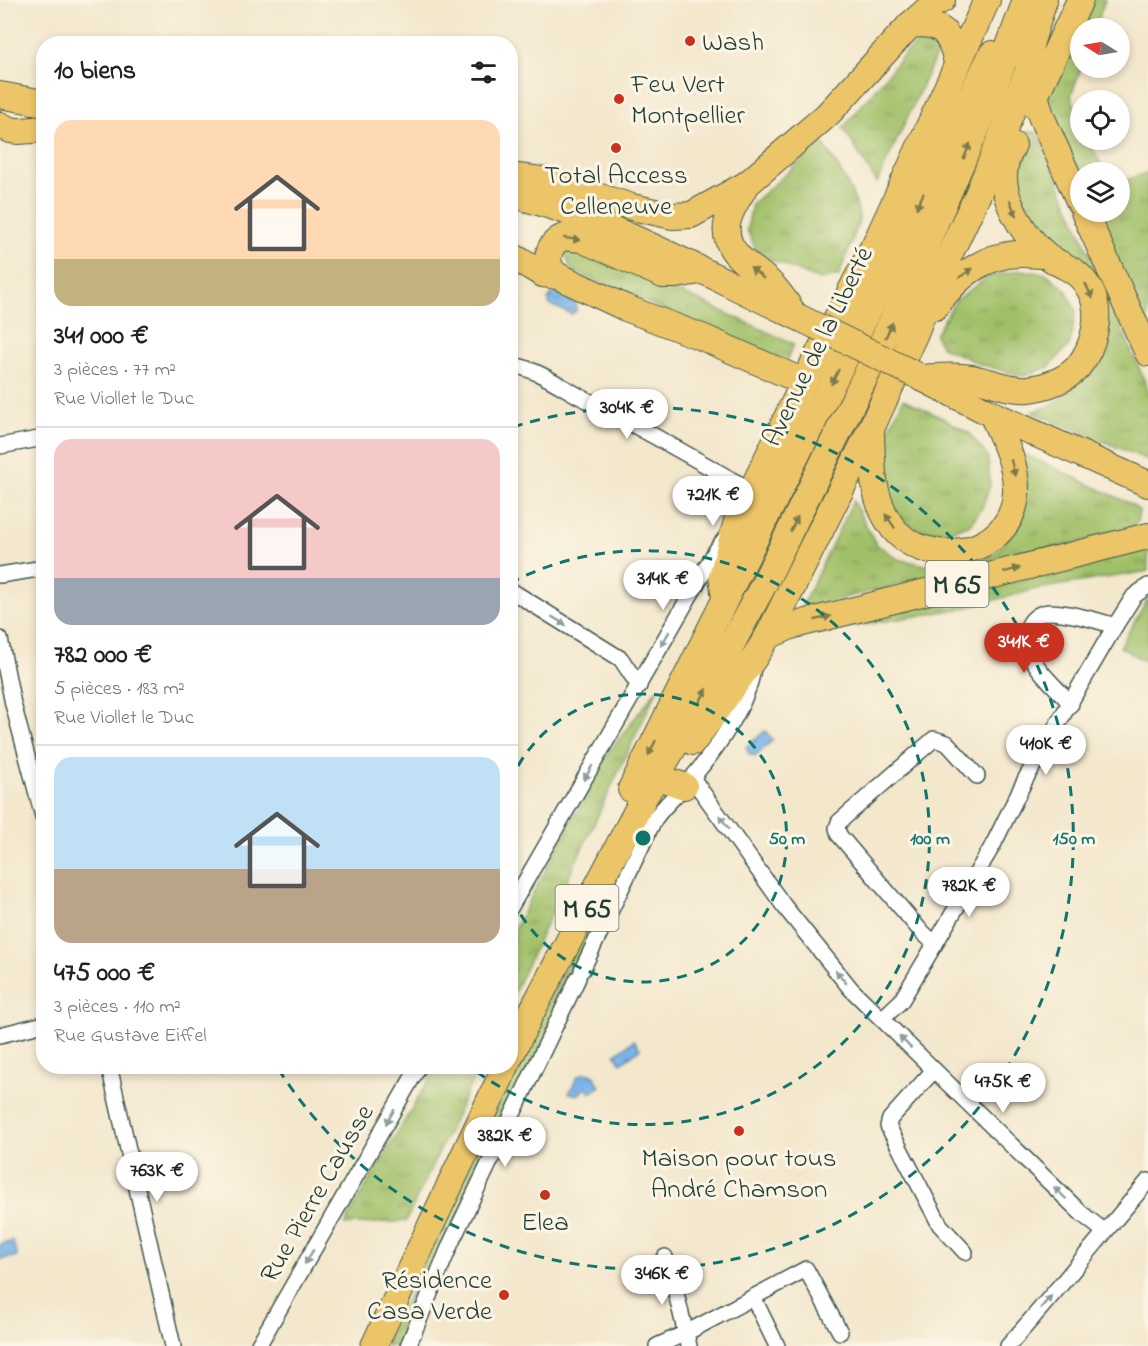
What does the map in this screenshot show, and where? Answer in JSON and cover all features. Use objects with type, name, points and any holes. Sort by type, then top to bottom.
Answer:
[{"type":"main road","points":[[518,177],[549,181],[632,207],[677,217],[691,215],[747,184],[827,115],[910,25],[935,3],[942,0]]},
{"type":"main road","points":[[724,602],[722,576],[738,521],[804,382],[879,236],[987,0]]},
{"type":"main road","name":"Avenue de la Liberté","points":[[531,1013],[561,932],[880,287],[983,71],[1025,0]]},
{"type":"main road","name":"Avenue de la Liberté","points":[[518,1040],[642,801],[701,701],[765,582],[890,326],[991,95],[1025,0]]},
{"type":"main road","name":"Avenue de la Liberté","points":[[642,801],[680,781],[683,756],[768,636],[870,429],[927,302],[1032,82],[1030,45],[1044,0]]},
{"type":"main road","points":[[918,376],[957,376],[1008,388],[1028,389],[1061,380],[1077,368],[1092,340],[1096,323],[1096,305],[1092,292],[1071,268],[1045,255],[1023,228],[1014,213],[1003,177],[1005,162],[1040,51],[1063,0]]},
{"type":"main road","points":[[1070,181],[1041,116],[1032,82],[1080,0]]},
{"type":"main road","points":[[910,25],[926,23],[943,30],[953,46],[957,63]]},
{"type":"main road","points":[[0,82],[22,99]]},
{"type":"main road","points":[[0,125],[7,130],[36,131]]},
{"type":"main road","points":[[747,184],[730,209],[727,233],[730,244],[739,257],[771,284],[796,316]]},
{"type":"main road","points":[[518,196],[605,226],[796,316],[992,414],[1146,484]]},
{"type":"main road","points":[[1089,222],[1148,353]]},
{"type":"main road","points":[[558,276],[551,269],[548,256],[553,243],[564,237],[580,240],[663,275],[700,271]]},
{"type":"main road","points":[[915,333],[946,291],[971,269],[998,258],[1019,254],[1045,255]]},
{"type":"main road","points":[[518,260],[543,274],[558,276],[626,308],[704,338],[804,382]]},
{"type":"main road","points":[[870,429],[873,481],[881,507],[891,526],[909,542],[936,552],[962,553],[983,544],[999,532],[1011,515],[1017,494],[1015,468],[992,414]]},
{"type":"main road","name":"M 65","points":[[768,636],[791,626],[1148,536]]},
{"type":"main road","points":[[374,1346],[502,1074]]},
{"type":"street","points":[[518,366],[608,411],[752,491]]},
{"type":"street","points":[[0,446],[36,439]]},
{"type":"street","points":[[518,879],[639,686],[715,552],[738,521]]},
{"type":"street","points":[[0,575],[36,569]]},
{"type":"street","points":[[882,1019],[901,1001],[935,944],[993,845],[1026,778],[1115,626],[1134,597],[1148,586]]},
{"type":"street","points":[[518,595],[621,659],[639,686]]},
{"type":"street","points":[[1071,704],[1029,654],[1025,639],[1026,627],[1036,617],[1049,612],[1115,626]]},
{"type":"street","points":[[0,639],[13,704],[36,790]]},
{"type":"street","points":[[935,944],[919,929],[839,835],[837,828],[839,822],[934,739],[947,743],[976,776]]},
{"type":"street","points":[[408,1346],[451,1243],[654,820],[680,781],[851,988],[1082,1214],[1104,1231]]},
{"type":"street","points":[[0,1035],[36,1026]]},
{"type":"street","points":[[934,1071],[890,1119],[888,1126],[939,1225],[965,1252]]},
{"type":"street","points":[[111,1074],[173,1346]]},
{"type":"street","name":"Rue Pierre Causse","points":[[258,1346],[414,1074]]},
{"type":"street","points":[[1008,1346],[1075,1270],[1104,1231],[1148,1181]]},
{"type":"street","points":[[665,1257],[687,1340]]},
{"type":"street","points":[[657,1346],[687,1340],[753,1297],[806,1269],[840,1332]]},
{"type":"street","points":[[753,1297],[777,1346]]},
{"type":"green space","points":[[1087,0],[1105,0],[1099,18],[1079,18]]},
{"type":"green space","points":[[1070,37],[1070,78],[1077,78],[1073,90],[1070,90],[1070,150],[1093,150],[1100,162],[1075,162],[1043,96]]},
{"type":"green space","points":[[918,43],[931,45],[938,51],[877,183],[843,128],[906,52]]},
{"type":"green space","points":[[1028,132],[1037,132],[1070,208],[1070,222],[1076,222],[1148,389],[1148,460],[1032,412],[1049,406],[1063,397],[1099,362],[1106,336],[1089,270],[1082,260],[1052,240],[1025,207],[1018,178]]},
{"type":"green space","points":[[822,142],[839,168],[855,200],[859,218],[839,276],[819,280],[758,254],[747,230],[752,204]]},
{"type":"green space","points":[[1148,173],[1148,332],[1098,222],[1130,222],[1130,179]]},
{"type":"green space","points":[[583,248],[794,344],[786,362],[571,270],[566,256],[568,251]]},
{"type":"green space","points":[[1021,270],[1047,274],[1066,290],[1076,311],[1070,344],[1049,367],[1023,376],[980,364],[942,347],[935,335],[956,300],[988,277]]},
{"type":"green space","points":[[903,399],[969,433],[988,457],[990,486],[981,510],[970,524],[949,532],[926,531],[902,522],[887,491],[883,442]]},
{"type":"green space","points":[[1026,455],[1131,504],[1139,511],[1137,522],[1124,531],[801,608],[853,501],[876,544],[898,559],[938,568],[954,568],[971,564],[996,553],[1017,527],[1027,479]]},
{"type":"green space","points":[[1148,548],[1148,571],[1036,589],[965,608],[801,635]]},
{"type":"green space","points":[[1148,600],[1148,663],[1120,647]]},
{"type":"green space","points":[[658,688],[518,984],[518,922],[606,756]]},
{"type":"green space","points":[[654,807],[401,1346],[385,1346],[512,1074],[518,1074],[518,1062],[628,842]]},
{"type":"green space","points":[[432,1074],[476,1074],[406,1221],[345,1225]]},
{"type":"water","points":[[556,293],[576,304],[576,312],[572,314],[550,305],[548,300]]},
{"type":"water","points":[[765,731],[773,740],[755,756],[749,754],[746,747]]},
{"type":"water","points":[[634,1040],[640,1049],[621,1063],[615,1055]]},
{"type":"water","points":[[585,1073],[594,1075],[600,1087],[590,1093],[586,1087],[578,1095],[569,1093],[578,1076]]},
{"type":"water","points":[[13,1241],[17,1256],[0,1260],[0,1244]]},
{"type":"place","name":"Wash","points":[[690,41]]},
{"type":"place","name":"Feu Vert Montpellier","points":[[619,99]]},
{"type":"place","name":"Total Access Celleneuve","points":[[616,148]]},
{"type":"place","name":"Maison pour tous André Chamson","points":[[739,1131]]},
{"type":"place","name":"Elea","points":[[545,1195]]},
{"type":"place","name":"Résidence Casa Verde","points":[[504,1295]]}]
